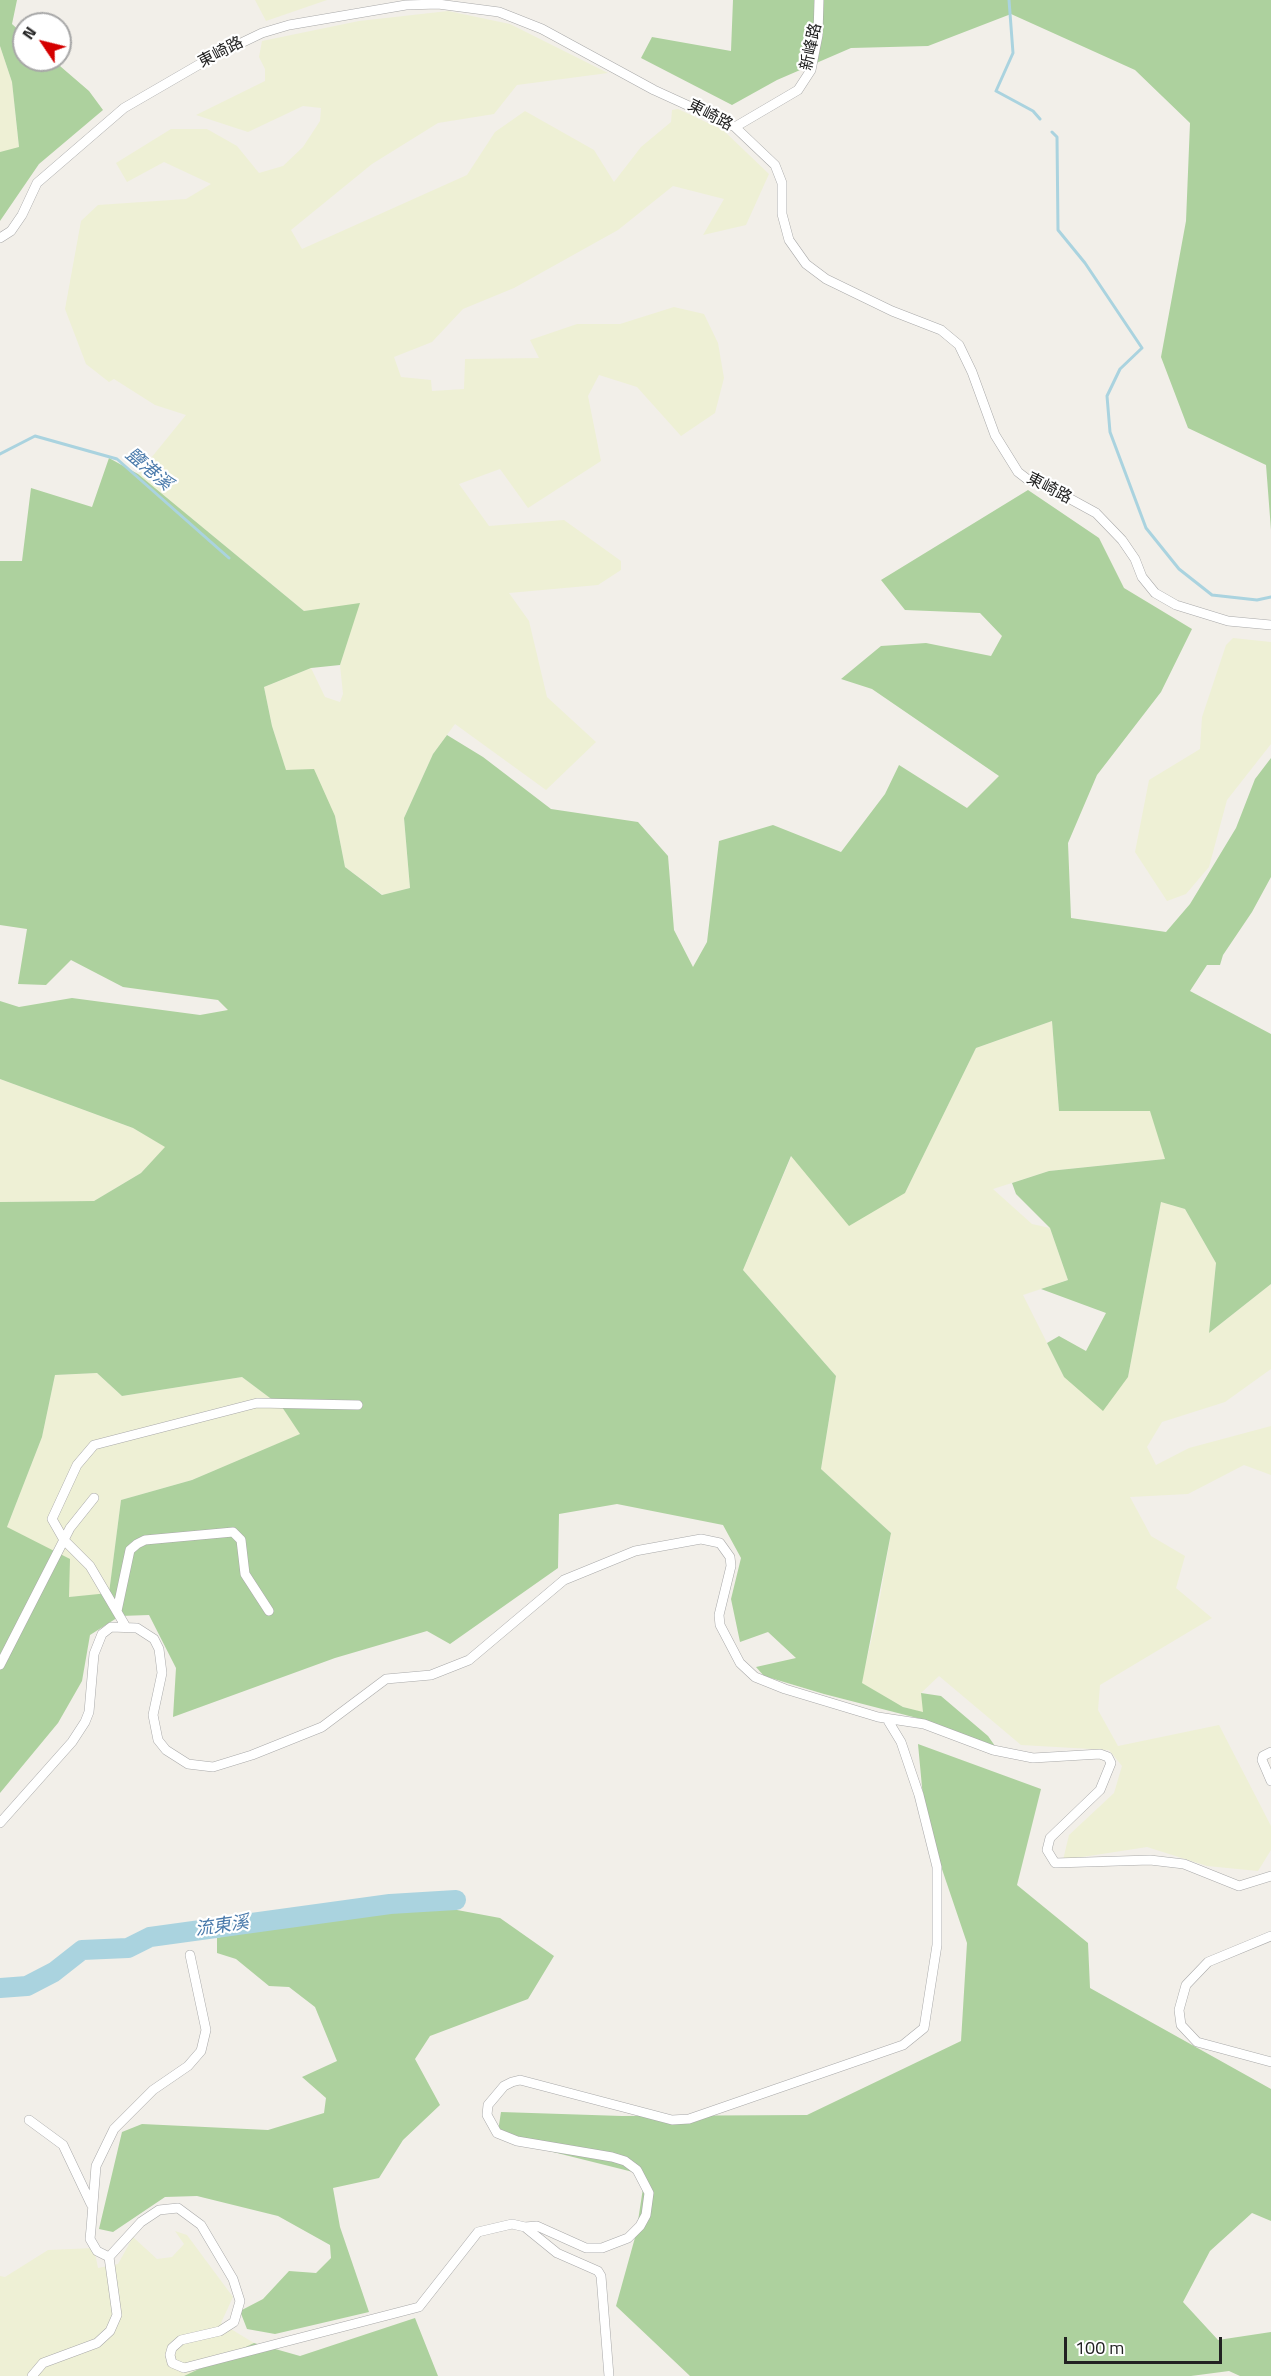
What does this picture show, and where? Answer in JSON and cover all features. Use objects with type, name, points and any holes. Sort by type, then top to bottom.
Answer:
[{"type":"street","name":"新峰路","points":[[735,127],[798,90],[811,70],[818,35],[819,0]]},
{"type":"street","name":"東崎路","points":[[0,238],[11,231],[22,215],[37,183],[124,108],[166,82],[262,33],[290,25],[406,5],[438,4],[499,12],[542,29],[654,90],[735,127],[775,165],[782,183],[782,214],[789,240],[806,264],[826,279],[892,311],[941,330],[958,345],[972,372],[995,435],[1018,472],[1027,479],[1054,490],[1096,513],[1122,540],[1135,559],[1142,577],[1155,594],[1176,605],[1228,621],[1271,625]]},
{"type":"street","points":[[126,1627],[90,1566],[64,1540],[52,1519],[77,1465],[94,1446],[257,1403],[358,1406]]},
{"type":"street","points":[[0,1665],[64,1540],[94,1498]]},
{"type":"street","points":[[117,1611],[130,1550],[137,1544],[145,1540],[233,1532],[241,1540],[246,1574],[269,1611]]},
{"type":"street","points":[[0,1823],[79,1732],[89,1712],[97,1644],[102,1634],[111,1627],[126,1627],[146,1633],[154,1639],[161,1654],[162,1673],[153,1715],[158,1740],[166,1750],[188,1764],[213,1767],[252,1755],[322,1727],[387,1679],[396,1676],[431,1675],[470,1660],[564,1580],[635,1551],[701,1539],[720,1543],[730,1557],[731,1566],[719,1615],[720,1625],[724,1635],[754,1677],[785,1689],[887,1719],[924,1724],[993,1750],[1024,1757],[1100,1754],[1108,1758],[1111,1763],[1100,1790],[1050,1838],[1047,1853],[1057,1864],[1150,1860],[1184,1863],[1239,1886],[1271,1875]]},
{"type":"street","points":[[109,2257],[141,2222],[159,2210],[178,2208],[201,2225],[232,2279],[240,2301],[234,2322],[220,2331],[182,2340],[172,2348],[172,2363],[184,2368],[419,2307],[478,2232],[512,2224],[525,2227],[537,2226],[586,2248],[609,2246],[628,2238],[646,2216],[650,2193],[637,2170],[612,2157],[517,2141],[497,2133],[487,2115],[488,2105],[504,2086],[520,2080],[672,2120],[689,2119],[903,2045],[924,2028],[937,1945],[937,1867],[912,1774],[901,1742],[887,1719]]},
{"type":"street","points":[[1271,1752],[1263,1756],[1262,1760],[1271,1781]]},
{"type":"street","points":[[1271,1936],[1208,1962],[1186,1985],[1179,2010],[1181,2025],[1197,2042],[1271,2062]]},
{"type":"street","points":[[109,2257],[97,2251],[90,2239],[96,2166],[114,2129],[153,2090],[188,2066],[201,2051],[206,2030],[190,1955]]},
{"type":"street","points":[[29,2120],[63,2145],[92,2206]]},
{"type":"street","points":[[525,2227],[557,2253],[598,2271],[601,2276],[609,2376]]},
{"type":"street","points":[[32,2376],[43,2363],[97,2343],[110,2331],[117,2315],[109,2257]]},
{"type":"green space","points":[[0,0],[17,0],[14,12],[12,12],[12,72],[67,72],[89,91],[103,110],[39,164],[0,221],[0,152],[19,147],[12,82],[0,46]]},
{"type":"green space","points":[[255,0],[327,0],[266,21]]},
{"type":"green space","points":[[733,0],[1271,0],[1271,530],[1266,465],[1188,428],[1161,357],[1186,221],[1190,123],[1135,70],[1011,14],[928,46],[851,48],[777,80],[732,105],[641,58],[652,37],[731,51]]},
{"type":"green space","points":[[448,11],[510,24],[608,73],[517,85],[494,114],[438,123],[372,164],[291,230],[302,249],[467,175],[495,132],[525,111],[594,150],[614,182],[641,147],[671,122],[672,110],[678,109],[723,130],[769,174],[746,225],[703,235],[724,199],[673,186],[618,230],[514,288],[463,309],[432,342],[394,357],[401,377],[431,380],[432,391],[464,389],[465,359],[539,358],[530,340],[577,324],[620,324],[674,307],[704,314],[718,343],[724,378],[715,413],[681,436],[637,387],[599,375],[588,396],[601,461],[528,508],[500,469],[459,484],[489,526],[564,520],[621,561],[621,570],[598,585],[509,593],[529,621],[547,697],[596,742],[546,790],[455,724],[433,754],[404,818],[410,888],[383,895],[345,867],[335,816],[286,771],[272,726],[264,687],[311,668],[325,697],[340,702],[343,694],[340,665],[359,604],[304,611],[138,474],[186,415],[155,405],[114,379],[109,382],[86,364],[65,309],[81,221],[98,205],[186,199],[211,184],[164,162],[127,182],[116,163],[171,129],[207,129],[237,146],[259,173],[283,166],[303,147],[320,121],[321,108],[303,106],[248,132],[196,115],[265,81],[265,69],[259,57],[262,41],[359,21]]},
{"type":"green space","points":[[0,46],[12,82],[19,148],[0,152]]},
{"type":"green space","points":[[109,458],[138,474],[304,611],[360,603],[340,665],[311,668],[264,687],[272,726],[286,770],[314,769],[335,816],[345,867],[382,895],[410,888],[404,818],[433,754],[447,735],[483,757],[551,809],[638,822],[668,856],[674,930],[693,967],[707,942],[719,841],[773,825],[841,852],[885,794],[899,765],[967,808],[999,776],[872,689],[841,679],[881,646],[926,643],[991,656],[1002,636],[980,613],[905,610],[881,580],[1028,490],[1099,538],[1124,588],[1192,629],[1161,692],[1097,775],[1068,843],[1071,918],[1166,932],[1190,904],[1236,828],[1255,779],[1271,758],[1271,877],[1252,912],[1223,955],[1220,965],[1207,965],[1190,991],[1271,1034],[1271,1284],[1209,1333],[1216,1263],[1185,1209],[1161,1202],[1128,1377],[1103,1411],[1064,1377],[1047,1343],[1059,1336],[1086,1351],[1106,1313],[1041,1289],[1068,1280],[1050,1228],[1016,1194],[1012,1183],[1049,1171],[1165,1159],[1150,1111],[1059,1111],[1052,1021],[976,1048],[905,1193],[849,1226],[791,1156],[743,1270],[836,1376],[821,1469],[891,1533],[862,1683],[903,1707],[923,1712],[921,1693],[941,1696],[988,1736],[995,1746],[921,1719],[764,1676],[756,1667],[796,1658],[768,1632],[740,1642],[731,1599],[741,1558],[723,1525],[617,1504],[559,1514],[558,1568],[450,1644],[427,1631],[335,1658],[173,1717],[176,1668],[149,1615],[120,1616],[90,1635],[82,1681],[58,1723],[0,1793],[0,1202],[94,1201],[141,1173],[165,1147],[133,1128],[0,1079],[0,1001],[19,1007],[72,998],[200,1015],[228,1010],[218,1000],[123,987],[71,960],[46,985],[18,984],[27,929],[0,925],[0,561],[22,561],[31,488],[92,507]],"holes":[[[97,1373],[122,1396],[242,1377],[282,1407],[300,1434],[192,1480],[121,1500],[109,1593],[69,1597],[70,1559],[7,1527],[42,1437],[55,1375]]]},
{"type":"green space","points":[[1233,638],[1271,642],[1271,744],[1227,800],[1209,867],[1186,894],[1167,901],[1135,852],[1149,780],[1200,749],[1202,717],[1226,645]]},
{"type":"green space","points":[[1052,1021],[1059,1111],[1151,1111],[1165,1159],[1049,1171],[993,1189],[1032,1224],[1050,1228],[1068,1280],[1023,1295],[1064,1377],[1128,1377],[1161,1202],[1185,1209],[1216,1263],[1209,1333],[1271,1284],[1271,1369],[1225,1402],[1162,1422],[1147,1447],[1156,1465],[1189,1448],[1271,1426],[1271,1475],[1244,1465],[1188,1494],[1130,1497],[1151,1536],[1185,1556],[1176,1588],[1212,1618],[1100,1685],[1098,1710],[1118,1746],[1219,1725],[1271,1826],[1271,1850],[1258,1871],[1207,1866],[1147,1847],[1063,1860],[1069,1835],[1114,1793],[1122,1766],[1109,1750],[1021,1745],[939,1676],[921,1693],[924,1713],[903,1707],[861,1683],[876,1621],[891,1533],[821,1469],[836,1376],[743,1270],[792,1155],[905,1193],[976,1048]]},
{"type":"green space","points":[[0,1079],[133,1128],[166,1147],[141,1173],[94,1201],[0,1202]]},
{"type":"green space","points":[[97,1373],[122,1396],[242,1377],[282,1407],[301,1434],[192,1480],[121,1500],[109,1594],[69,1597],[7,1527],[42,1437],[55,1375]]},
{"type":"green space","points":[[918,1744],[1041,1789],[1017,1885],[1088,1943],[1090,1988],[1271,2089],[1271,2221],[1252,2213],[1210,2251],[1183,2302],[1218,2340],[1271,2332],[1271,2376],[1240,2376],[1229,2371],[1191,2376],[690,2376],[616,2306],[636,2234],[645,2175],[497,2138],[501,2112],[622,2116],[807,2115],[961,2041],[967,1943],[925,1819]]},
{"type":"green space","points":[[382,1896],[500,1918],[554,1956],[528,1999],[430,2036],[415,2059],[440,2105],[403,2140],[379,2178],[333,2188],[340,2227],[369,2312],[275,2334],[247,2329],[240,2311],[263,2299],[289,2271],[316,2273],[331,2258],[330,2245],[278,2216],[197,2196],[165,2197],[113,2232],[99,2229],[122,2132],[142,2124],[268,2130],[324,2113],[326,2098],[302,2077],[337,2061],[315,2007],[289,1987],[269,1986],[236,1959],[217,1953],[217,1938]]},
{"type":"green space","points":[[175,2231],[187,2235],[233,2297],[221,2323],[254,2343],[184,2376],[0,2376],[0,2276],[5,2277],[48,2250],[94,2248],[98,2268],[118,2264],[133,2237],[157,2259],[172,2257],[184,2244]]},
{"type":"green space","points":[[415,2318],[438,2376],[184,2376],[254,2343],[300,2356]]},
{"type":"waterway","points":[[1009,0],[1013,53],[996,91],[1033,111],[1040,119]]},
{"type":"waterway","points":[[1052,132],[1057,137],[1058,230],[1085,263],[1142,348],[1120,369],[1107,396],[1110,432],[1146,528],[1179,569],[1212,595],[1257,600],[1271,597]]},
{"type":"waterway","name":"鹽港溪","points":[[0,454],[35,436],[117,459],[229,558]]},
{"type":"waterway","name":"流東溪","points":[[0,1988],[27,1986],[54,1972],[82,1950],[128,1948],[150,1937],[390,1904],[456,1900]]}]
